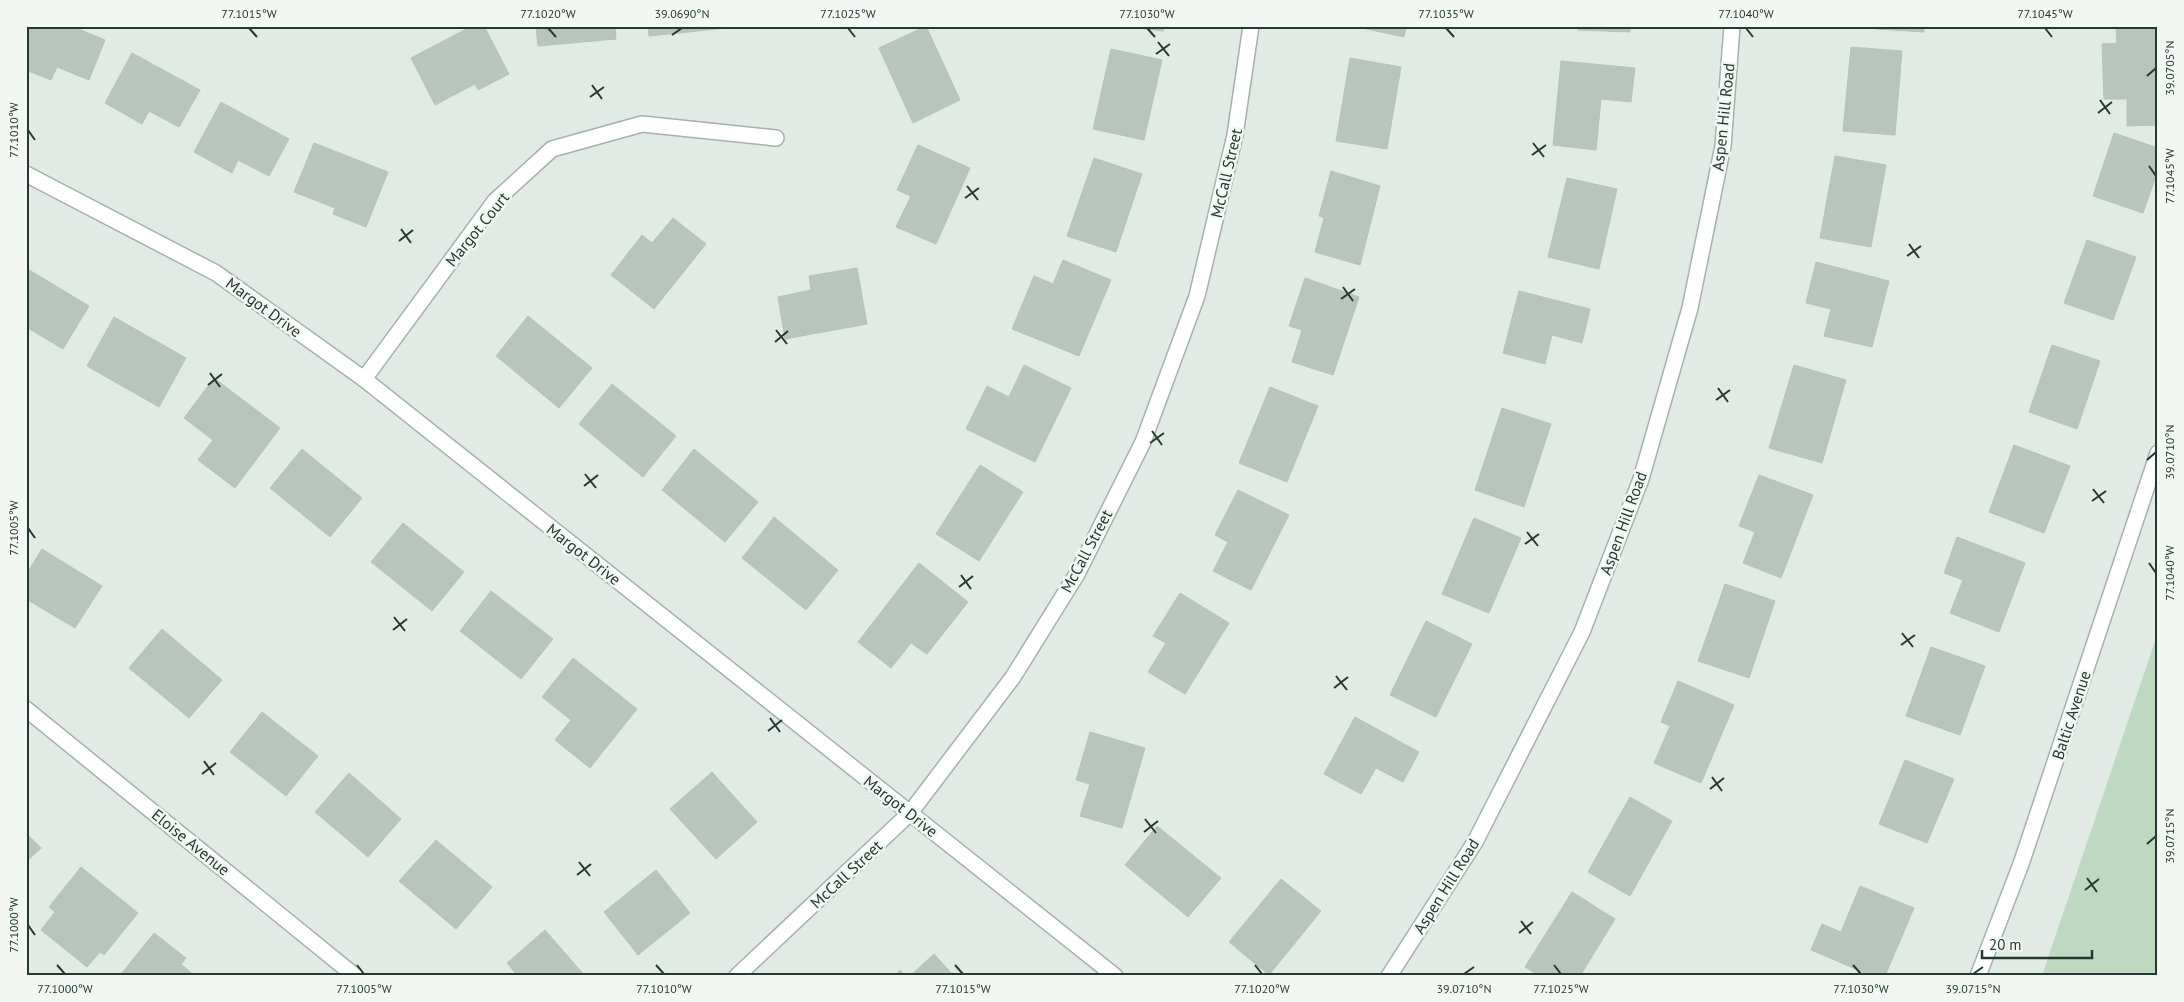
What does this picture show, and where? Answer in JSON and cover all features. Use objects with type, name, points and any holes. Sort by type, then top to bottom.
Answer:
[{"type":"street","name":"McCall Street","points":[[737,976],[910,813],[1014,677],[1077,574],[1142,442],[1197,296],[1235,135],[1251,26]]},
{"type":"street","name":"Aspen Hill Road","points":[[1389,976],[1475,842],[1582,632],[1641,479],[1690,308],[1723,146],[1732,26]]},
{"type":"street","name":"Margot Court","points":[[364,379],[495,201],[552,149],[642,124],[776,138]]},
{"type":"street","name":"Margot Drive","points":[[26,174],[216,273],[364,379],[1115,976]]},
{"type":"street","name":"Baltic Avenue","points":[[1978,976],[2021,864],[2158,453]]},
{"type":"street","name":"Eloise Avenue","points":[[26,709],[355,976]]},
{"type":"green space","points":[[2158,632],[2158,976],[2042,976]]},
{"type":"building","points":[[27,26],[71,26],[105,40],[89,80],[57,67],[51,80],[26,70]]},
{"type":"building","points":[[472,26],[484,26],[509,74],[478,90],[475,84],[435,105],[411,58]]},
{"type":"building","points":[[536,26],[615,26],[616,39],[538,46]]},
{"type":"building","points":[[648,26],[727,26],[727,28],[649,36]]},
{"type":"building","points":[[926,26],[960,100],[913,123],[879,48]]},
{"type":"building","points":[[1124,26],[1164,26],[1163,31]]},
{"type":"building","points":[[1353,26],[1406,26],[1404,37]]},
{"type":"building","points":[[1578,26],[1630,26],[1630,32],[1578,30]]},
{"type":"building","points":[[1876,26],[1924,26],[1924,32],[1876,29]]},
{"type":"building","points":[[2116,26],[2158,26],[2158,125],[2127,126],[2127,99],[2104,99],[2102,44],[2117,43]]},
{"type":"building","points":[[1851,47],[1902,51],[1895,135],[1843,131]]},
{"type":"building","points":[[1111,49],[1162,60],[1144,140],[1093,129]]},
{"type":"building","points":[[132,53],[200,90],[179,127],[149,111],[142,124],[105,103]]},
{"type":"building","points":[[1350,58],[1401,67],[1387,149],[1336,141]]},
{"type":"building","points":[[1561,61],[1635,68],[1631,102],[1601,99],[1596,150],[1553,145]]},
{"type":"building","points":[[221,102],[289,139],[269,176],[238,160],[232,173],[194,152]]},
{"type":"building","points":[[2114,133],[2158,148],[2158,170],[2143,213],[2093,196]]},
{"type":"building","points":[[314,143],[388,172],[366,227],[333,214],[335,208],[294,192]]},
{"type":"building","points":[[918,145],[970,168],[936,244],[896,227],[911,196],[897,190]]},
{"type":"building","points":[[1835,156],[1886,165],[1871,247],[1820,238]]},
{"type":"building","points":[[1094,158],[1142,174],[1116,252],[1067,236]]},
{"type":"building","points":[[1331,171],[1380,186],[1360,265],[1315,252],[1324,218],[1319,216]]},
{"type":"building","points":[[1567,178],[1617,189],[1599,269],[1548,257]]},
{"type":"building","points":[[673,218],[706,244],[654,309],[611,275],[642,235],[652,243]]},
{"type":"building","points":[[2087,240],[2136,257],[2113,320],[2064,303]]},
{"type":"building","points":[[1063,260],[1111,280],[1079,356],[1012,329],[1034,276],[1053,284]]},
{"type":"building","points":[[1816,262],[1889,281],[1872,347],[1824,336],[1831,309],[1806,303]]},
{"type":"building","points":[[26,268],[89,306],[63,349],[26,327]]},
{"type":"building","points":[[857,268],[867,324],[785,339],[778,297],[811,290],[809,276]]},
{"type":"building","points":[[1305,278],[1359,297],[1333,375],[1292,362],[1302,330],[1289,326]]},
{"type":"building","points":[[1519,291],[1590,309],[1582,343],[1552,335],[1545,364],[1503,353]]},
{"type":"building","points":[[528,316],[592,368],[559,408],[496,356]]},
{"type":"building","points":[[114,317],[186,358],[159,407],[87,366]]},
{"type":"building","points":[[2052,345],[2100,361],[2077,429],[2029,412]]},
{"type":"building","points":[[1024,365],[1071,388],[1035,462],[966,429],[987,386],[1009,397]]},
{"type":"building","points":[[1794,365],[1846,380],[1822,463],[1769,448]]},
{"type":"building","points":[[214,378],[280,428],[235,488],[198,460],[213,440],[184,418]]},
{"type":"building","points":[[612,384],[676,436],[643,477],[579,424]]},
{"type":"building","points":[[1270,387],[1318,406],[1287,482],[1239,463]]},
{"type":"building","points":[[1502,408],[1551,424],[1524,507],[1475,490]]},
{"type":"building","points":[[2014,445],[2070,466],[2044,533],[1989,512]]},
{"type":"building","points":[[302,449],[362,498],[330,537],[270,488]]},
{"type":"building","points":[[694,449],[758,502],[725,542],[662,490]]},
{"type":"building","points":[[980,465],[1023,492],[979,561],[936,534]]},
{"type":"building","points":[[1759,475],[1813,495],[1781,578],[1743,563],[1755,532],[1739,526]]},
{"type":"building","points":[[1238,490],[1289,515],[1251,590],[1213,571],[1228,542],[1215,535]]},
{"type":"building","points":[[774,517],[838,570],[806,610],[742,558]]},
{"type":"building","points":[[1474,518],[1521,538],[1489,613],[1442,594]]},
{"type":"building","points":[[403,523],[464,572],[432,611],[371,562]]},
{"type":"building","points":[[1957,537],[2025,563],[1999,632],[1950,613],[1963,580],[1944,573]]},
{"type":"building","points":[[42,549],[102,586],[75,628],[26,599],[26,575]]},
{"type":"building","points":[[919,563],[968,602],[927,654],[911,643],[891,668],[858,642]]},
{"type":"building","points":[[1725,584],[1775,601],[1749,678],[1698,661]]},
{"type":"building","points":[[491,591],[553,639],[521,679],[460,631]]},
{"type":"building","points":[[1180,593],[1229,623],[1185,694],[1148,672],[1166,643],[1153,636]]},
{"type":"building","points":[[1426,621],[1472,644],[1436,717],[1390,695]]},
{"type":"building","points":[[162,629],[222,680],[189,718],[129,668]]},
{"type":"building","points":[[1931,647],[1985,666],[1960,735],[1906,716]]},
{"type":"building","points":[[573,658],[637,709],[590,768],[555,740],[571,720],[542,697]]},
{"type":"building","points":[[1678,681],[1734,705],[1701,783],[1654,763],[1670,726],[1661,722]]},
{"type":"building","points":[[262,712],[318,756],[286,796],[230,752]]},
{"type":"building","points":[[1355,717],[1419,752],[1403,782],[1376,768],[1361,794],[1324,774]]},
{"type":"building","points":[[1090,732],[1145,748],[1122,828],[1080,816],[1090,784],[1076,780]]},
{"type":"building","points":[[1905,760],[1954,779],[1927,843],[1879,824]]},
{"type":"building","points":[[712,772],[757,822],[716,859],[670,809]]},
{"type":"building","points":[[349,773],[401,819],[368,857],[315,812]]},
{"type":"building","points":[[1630,797],[1672,821],[1630,896],[1588,872]]},
{"type":"building","points":[[1157,826],[1221,878],[1188,917],[1125,865]]},
{"type":"building","points":[[26,833],[41,848],[26,862]]},
{"type":"building","points":[[436,840],[492,887],[456,929],[399,881]]},
{"type":"building","points":[[81,867],[138,913],[104,955],[100,952],[87,967],[41,930],[55,912],[49,907]]},
{"type":"building","points":[[656,870],[690,913],[638,955],[604,912]]},
{"type":"building","points":[[1281,879],[1321,911],[1269,975],[1229,942]]},
{"type":"building","points":[[1860,886],[1914,908],[1885,976],[1872,976],[1811,950],[1822,924],[1841,932]]},
{"type":"building","points":[[1572,892],[1615,919],[1580,976],[1540,976],[1525,967]]},
{"type":"building","points":[[545,930],[585,976],[518,976],[507,963]]},
{"type":"building","points":[[154,933],[186,958],[181,964],[195,976],[126,976],[122,973]]},
{"type":"building","points":[[934,954],[954,976],[910,976]]},
{"type":"building","points":[[900,970],[905,976],[895,976]]}]
